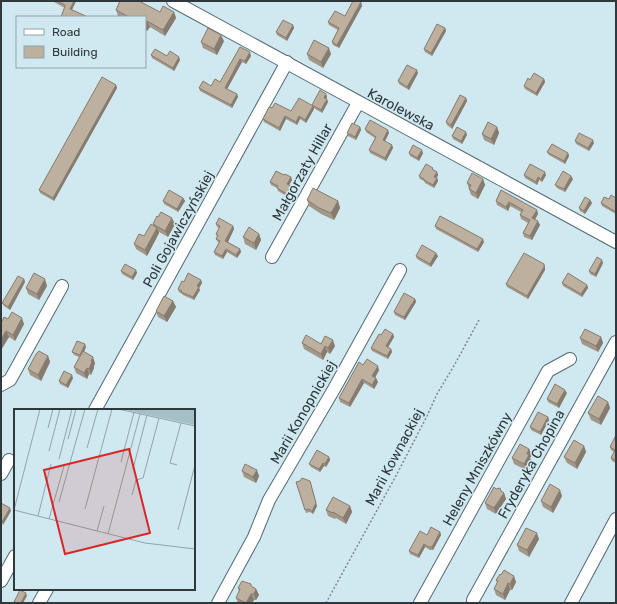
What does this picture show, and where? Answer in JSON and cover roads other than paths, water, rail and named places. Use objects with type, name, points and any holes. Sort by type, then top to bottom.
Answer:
[{"type":"street","name":"Karolewska","points":[[173,1],[616,242]]},
{"type":"street","name":"Poli Gojawiczyńskiej","points":[[96,409],[287,62]]},
{"type":"street","name":"Małgorzaty Hillar","points":[[272,257],[358,103]]},
{"type":"street","name":"Marii Konopnickiej","points":[[218,603],[254,537],[269,500],[400,270]]},
{"type":"street","points":[[1,385],[10,380],[62,286]]},
{"type":"street","name":"Fryderyka Chopina","points":[[473,600],[616,342]]},
{"type":"street","name":"Heleny Mniszkówny","points":[[420,603],[548,371],[570,359]]},
{"type":"street","points":[[1,474],[9,460]]},
{"type":"street","points":[[571,603],[616,519]]},
{"type":"street","points":[[1,581],[14,558]]},
{"type":"street","points":[[39,603],[46,590]]}]
